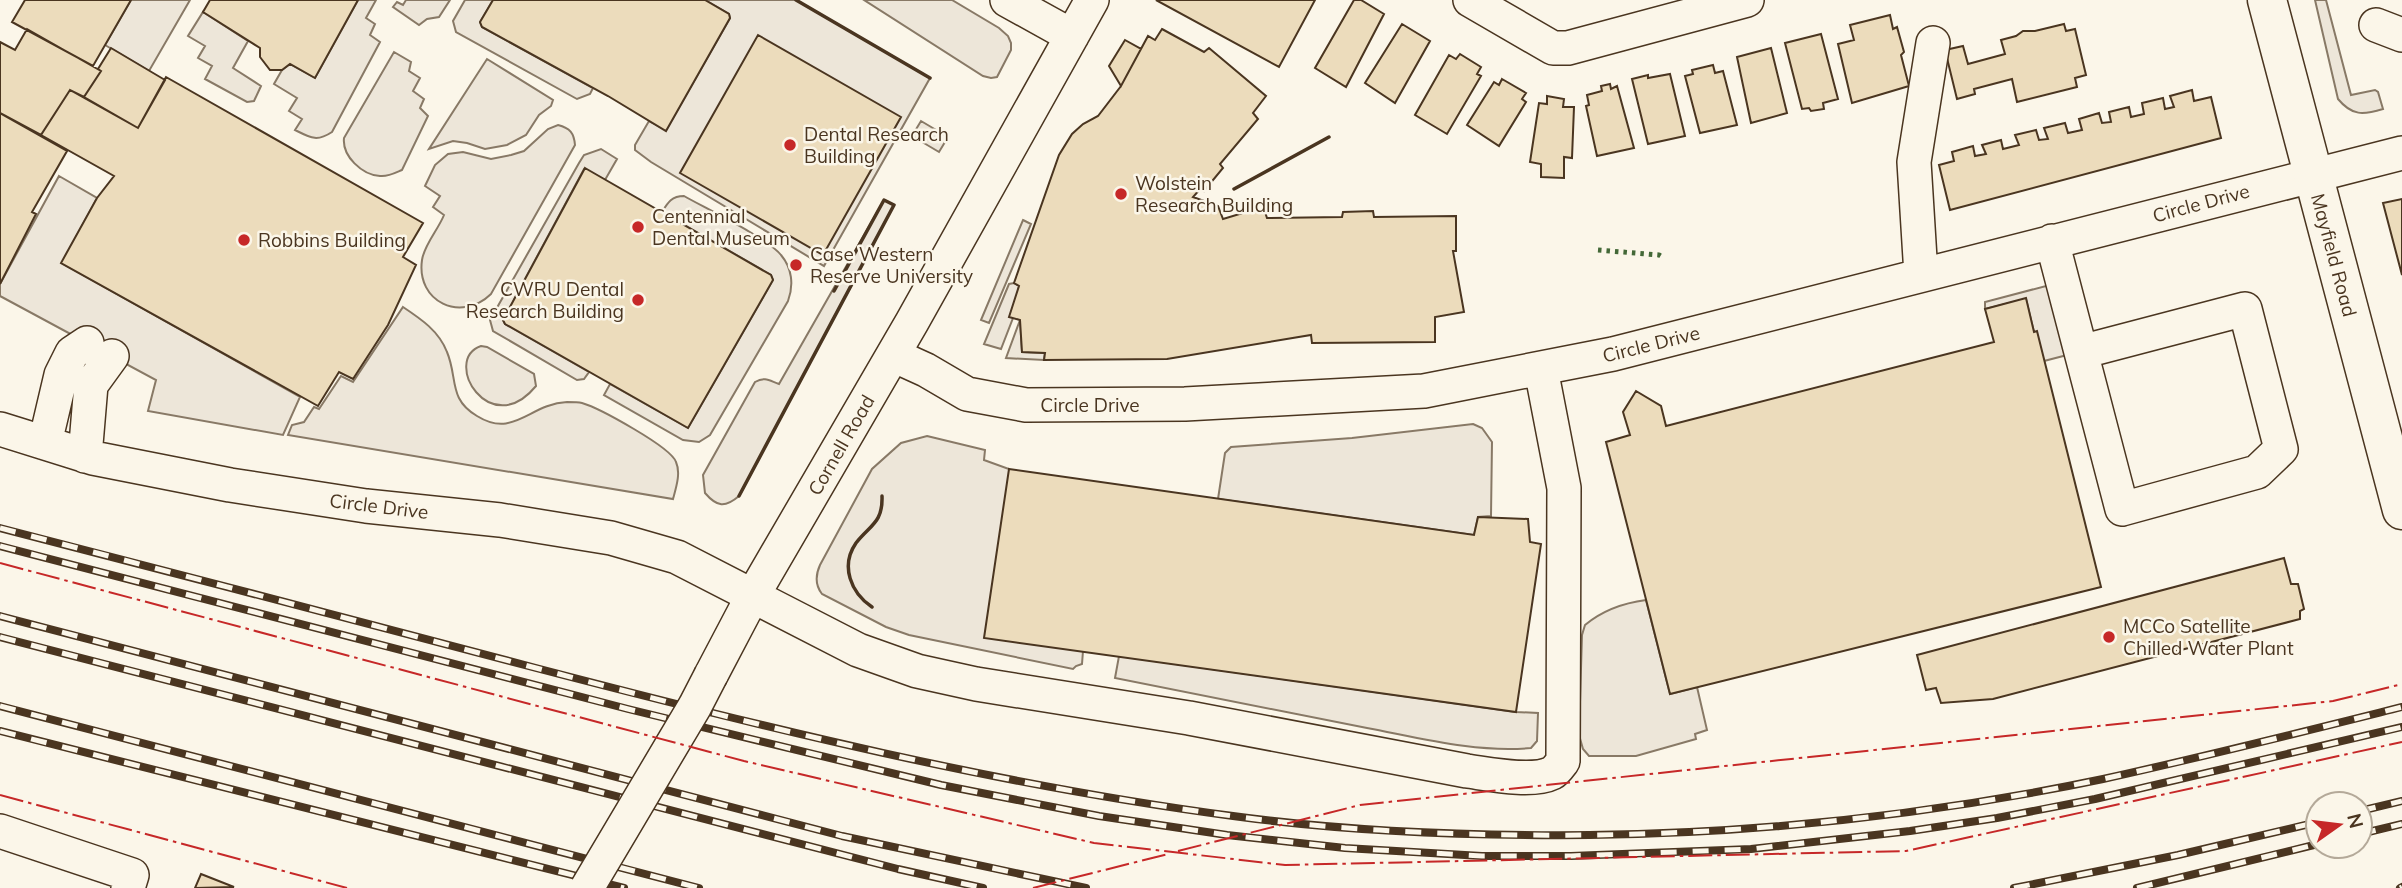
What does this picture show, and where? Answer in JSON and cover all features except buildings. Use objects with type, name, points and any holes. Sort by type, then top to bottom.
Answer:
[{"type":"main road","name":"Mayfield Road","points":[[2267,0],[2402,509]]},
{"type":"street","points":[[1007,0],[1072,36]]},
{"type":"street","name":"Cornell Road","points":[[587,888],[695,706],[752,597],[893,355],[1092,0]]},
{"type":"street","points":[[1470,0],[1553,48],[1568,48],[1747,0]]},
{"type":"street","points":[[1921,275],[1914,162],[1933,43]]},
{"type":"street","name":"Circle Drive","points":[[893,355],[926,370],[967,394],[1026,405],[1185,404],[1424,391],[1613,354],[2402,153]]},
{"type":"street","points":[[2052,241],[2122,509],[2258,472],[2281,449],[2245,309],[2081,352]]},
{"type":"street","points":[[45,443],[61,375],[72,353],[99,350],[91,385],[85,456]]},
{"type":"street","name":"Circle Drive","points":[[0,429],[85,456],[230,485],[366,506],[500,520],[611,538],[677,557],[858,650],[916,671],[1467,771],[1505,776],[1539,776],[1553,773],[1563,761],[1564,488],[1541,369]]},
{"type":"street","points":[[0,831],[132,875],[128,888]]},
{"type":"shaded area","points":[[131,0],[190,0],[149,71],[105,45]]},
{"type":"shaded area","points":[[358,0],[376,0],[366,18],[375,24],[370,35],[380,42],[332,132],[318,138],[310,137],[295,130],[302,119],[289,111],[297,98],[274,84],[282,70],[290,64],[315,78]]},
{"type":"shaded area","points":[[406,0],[450,0],[439,17],[427,19],[419,25],[393,7],[397,2],[403,5]]},
{"type":"shaded area","points":[[465,0],[493,0],[480,22],[482,27],[593,88],[590,94],[577,99],[456,32],[453,21]]},
{"type":"shaded area","points":[[705,0],[796,0],[930,78],[824,266],[635,150],[635,145],[649,121],[666,130],[730,18],[729,14]]},
{"type":"shaded area","points":[[864,0],[952,0],[999,28],[1008,36],[1011,50],[997,77],[983,76]]},
{"type":"shaded area","points":[[2315,0],[2326,0],[2351,95],[2375,90],[2383,109],[2358,113],[2348,109],[2338,99]]},
{"type":"shaded area","points":[[203,12],[248,41],[233,68],[261,86],[254,101],[247,102],[205,79],[212,66],[198,58],[205,46],[188,36]]},
{"type":"shaded area","points":[[394,52],[411,62],[409,71],[420,78],[413,91],[424,99],[420,108],[428,116],[402,170],[380,176],[366,172],[354,163],[346,151],[344,138]]},
{"type":"shaded area","points":[[487,59],[553,100],[551,106],[539,115],[526,135],[507,145],[485,149],[453,141],[429,149]]},
{"type":"shaded area","points":[[921,121],[948,137],[939,152],[912,136]]},
{"type":"shaded area","points":[[558,125],[571,132],[575,145],[491,294],[479,303],[467,307],[443,304],[433,297],[422,275],[423,254],[444,215],[433,207],[440,196],[425,186],[435,165],[448,154],[463,152],[491,159],[524,151],[548,129]]},
{"type":"shaded area","points":[[601,149],[617,159],[605,180],[584,169],[503,320],[505,324],[589,372],[584,379],[577,380],[493,331],[490,320],[584,155]]},
{"type":"shaded area","points":[[59,176],[97,198],[62,263],[300,397],[283,435],[148,411],[156,380],[0,296],[0,284]]},
{"type":"shaded area","points":[[684,196],[751,232],[774,248],[788,265],[791,283],[788,301],[710,435],[699,442],[683,440],[604,395],[610,384],[688,428],[773,280],[771,275],[662,212],[671,200]]},
{"type":"shaded area","points":[[884,200],[894,205],[739,496],[725,504],[713,501],[705,493],[703,475],[755,382],[765,379],[779,384]]},
{"type":"shaded area","points":[[1023,220],[1031,224],[989,323],[981,320]]},
{"type":"shaded area","points":[[1009,284],[1019,286],[1013,318],[1001,349],[984,344]]},
{"type":"shaded area","points":[[2051,287],[2071,354],[2044,361],[2026,299],[1985,309],[1985,302]]},
{"type":"shaded area","points":[[403,307],[423,321],[444,345],[458,395],[477,416],[501,424],[554,404],[575,402],[591,406],[634,429],[671,455],[678,471],[673,499],[288,435],[292,425],[304,422],[314,407],[319,409],[341,376],[353,382]]},
{"type":"shaded area","points":[[1020,320],[1022,352],[1045,353],[1044,360],[1006,358]]},
{"type":"shaded area","points":[[481,346],[534,374],[536,386],[519,401],[502,405],[488,402],[476,392],[469,380],[466,366],[470,354]]},
{"type":"shaded area","points":[[1473,424],[1482,428],[1492,442],[1491,516],[1478,517],[1474,535],[1218,499],[1225,453],[1231,447],[1352,438]]},
{"type":"shaded area","points":[[927,436],[985,450],[984,460],[1009,469],[1083,651],[1082,664],[1073,669],[909,635],[886,627],[822,594],[816,580],[820,565],[872,469],[901,443]]},
{"type":"shaded area","points":[[1646,600],[1670,694],[1697,687],[1707,730],[1695,734],[1696,739],[1636,756],[1589,756],[1583,749],[1579,735],[1582,635],[1585,625],[1614,608]]},
{"type":"shaded area","points":[[1119,656],[1538,713],[1537,741],[1531,748],[1510,749],[1448,744],[1272,710],[1115,678]]},
{"type":"railway","points":[[0,528],[622,690],[883,753],[1145,803],[1233,816],[1367,829],[1456,834],[1590,835],[1783,826],[1912,812],[2103,779],[2402,707]]},
{"type":"railway","points":[[0,546],[628,709],[941,785],[1099,816],[1227,835],[1345,848],[1482,856],[1571,856],[1751,849],[1910,831],[2095,799],[2402,727]]},
{"type":"railway","points":[[0,616],[842,836],[1086,888]]},
{"type":"railway","points":[[0,637],[898,869],[983,888]]},
{"type":"railway","points":[[0,706],[699,888]]},
{"type":"railway","points":[[0,731],[624,888]]},
{"type":"railway","points":[[2374,808],[2402,801]]},
{"type":"railway","points":[[2374,831],[2402,824]]},
{"type":"railway","points":[[2014,888],[2178,855],[2304,825]]},
{"type":"railway","points":[[2137,888],[2304,847]]},
{"type":"hedge","points":[[1598,250],[1659,255],[1664,258]]},
{"type":"wall","points":[[796,0],[930,78]]},
{"type":"wall","points":[[1234,189],[1329,137]]},
{"type":"wall","points":[[739,496],[894,205],[884,200],[834,291]]},
{"type":"wall","points":[[872,607],[853,587],[848,570],[851,552],[856,543],[878,518],[882,496]]},
{"type":"power","points":[[0,563],[744,761],[1094,843],[1285,865],[1906,851],[2402,742]]},
{"type":"power","points":[[1178,851],[1360,805],[2333,701],[2402,684]]},
{"type":"power","points":[[0,795],[347,888]]},
{"type":"power","points":[[1033,888],[1168,854]]},
{"type":"place","name":"Dental Research Building","points":[[790,145]]},
{"type":"place","name":"Wolstein Research Building","points":[[1121,194]]},
{"type":"place","name":"Centennial Dental Museum","points":[[638,227]]},
{"type":"place","name":"Robbins Building","points":[[244,240]]},
{"type":"place","name":"Case Western Reserve University","points":[[796,265]]},
{"type":"place","name":"CWRU Dental Research Building","points":[[638,300]]},
{"type":"place","name":"MCCo Satellite Chilled Water Plant","points":[[2109,637]]}]
